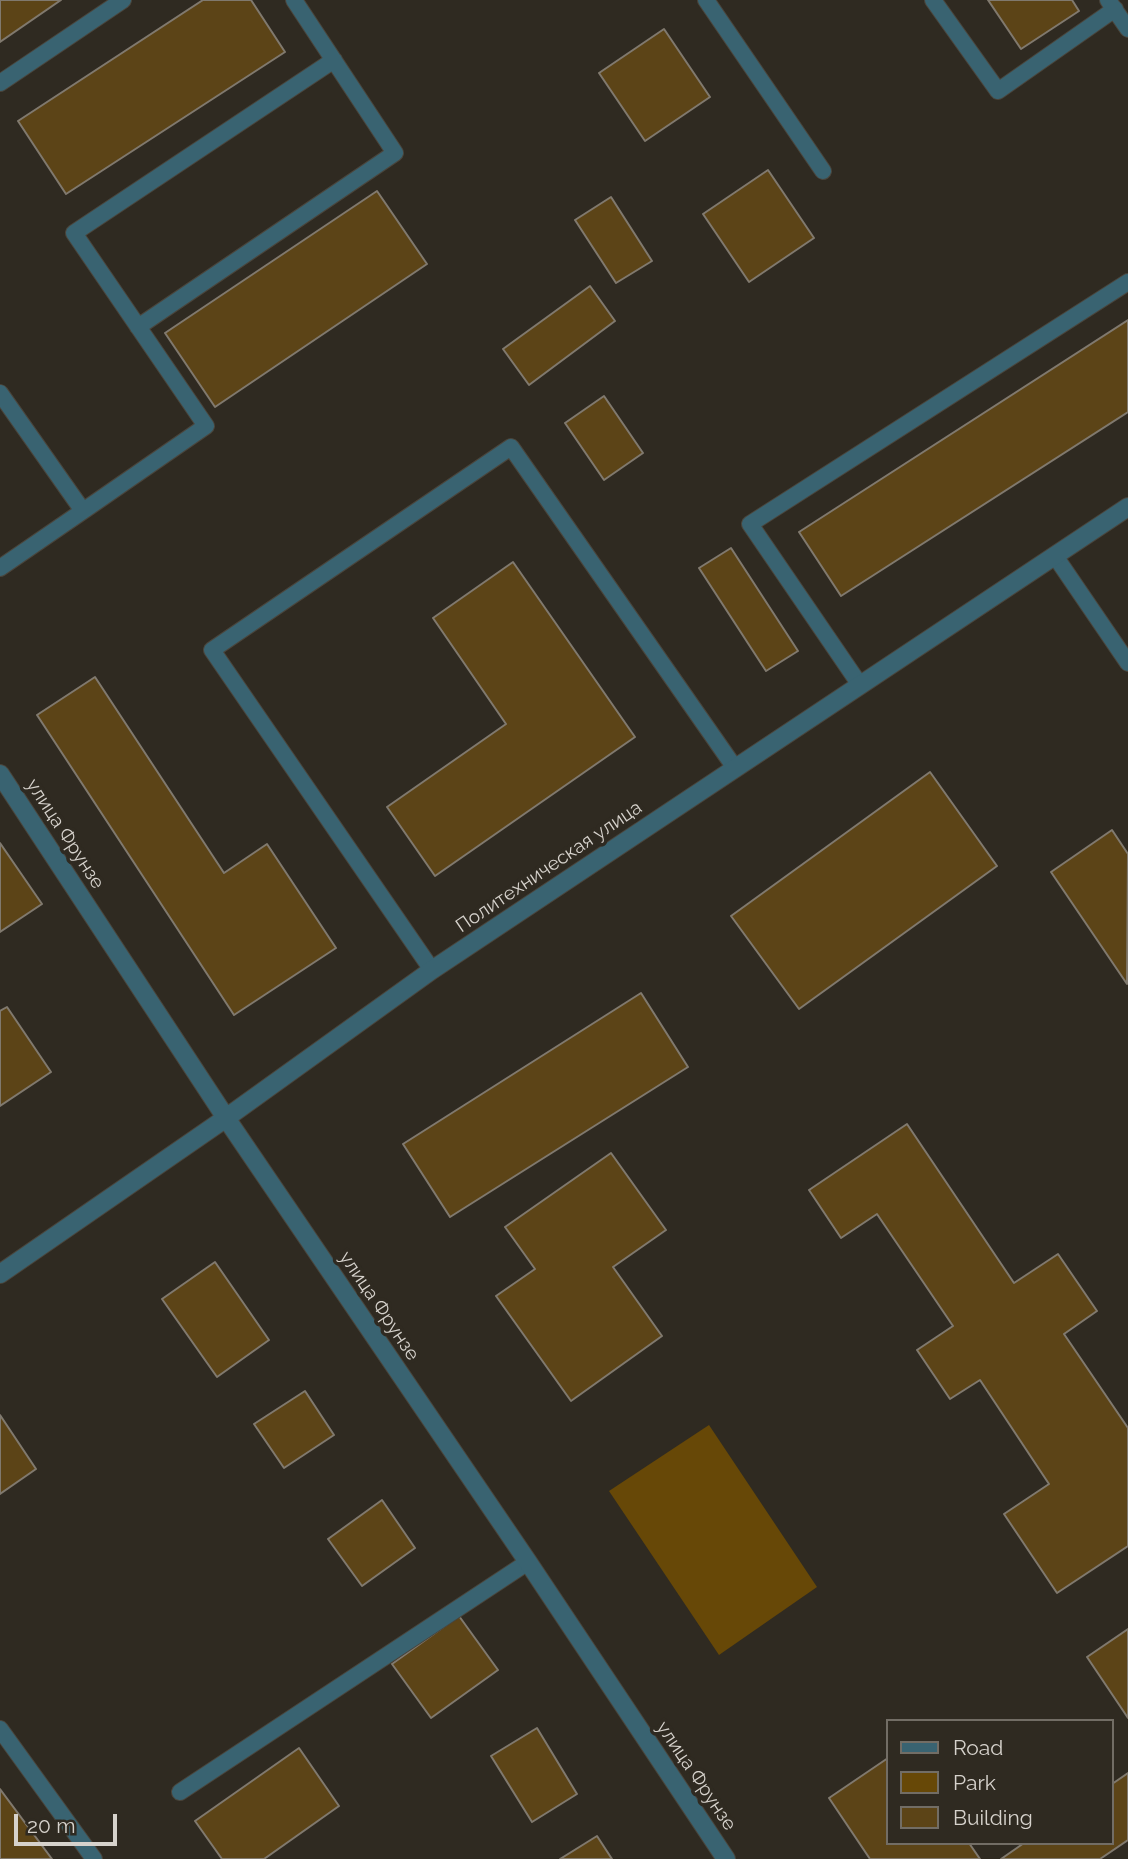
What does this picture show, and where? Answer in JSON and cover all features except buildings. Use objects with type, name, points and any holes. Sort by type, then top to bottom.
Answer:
[{"type":"street","name":"Политехническая улица","points":[[0,1274],[226,1118],[432,970],[1128,507]]},
{"type":"street","name":"улица Фрунзе","points":[[0,774],[226,1118],[726,1859]]},
{"type":"lane","points":[[0,83],[123,0]]},
{"type":"lane","points":[[138,327],[395,153],[294,0]]},
{"type":"lane","points":[[706,0],[823,171]]},
{"type":"lane","points":[[933,0],[998,92],[1111,5],[1128,29]]},
{"type":"lane","points":[[0,568],[206,426],[74,233],[334,60]]},
{"type":"lane","points":[[860,685],[750,524],[1128,282]]},
{"type":"lane","points":[[0,393],[83,511]]},
{"type":"lane","points":[[432,970],[212,650],[511,447],[735,768]]},
{"type":"lane","points":[[1055,556],[1128,663]]},
{"type":"lane","points":[[180,1792],[528,1562]]},
{"type":"lane","points":[[0,1729],[94,1859]]},
{"type":"green space","points":[[709,1425],[817,1587],[719,1655],[609,1491]]}]
